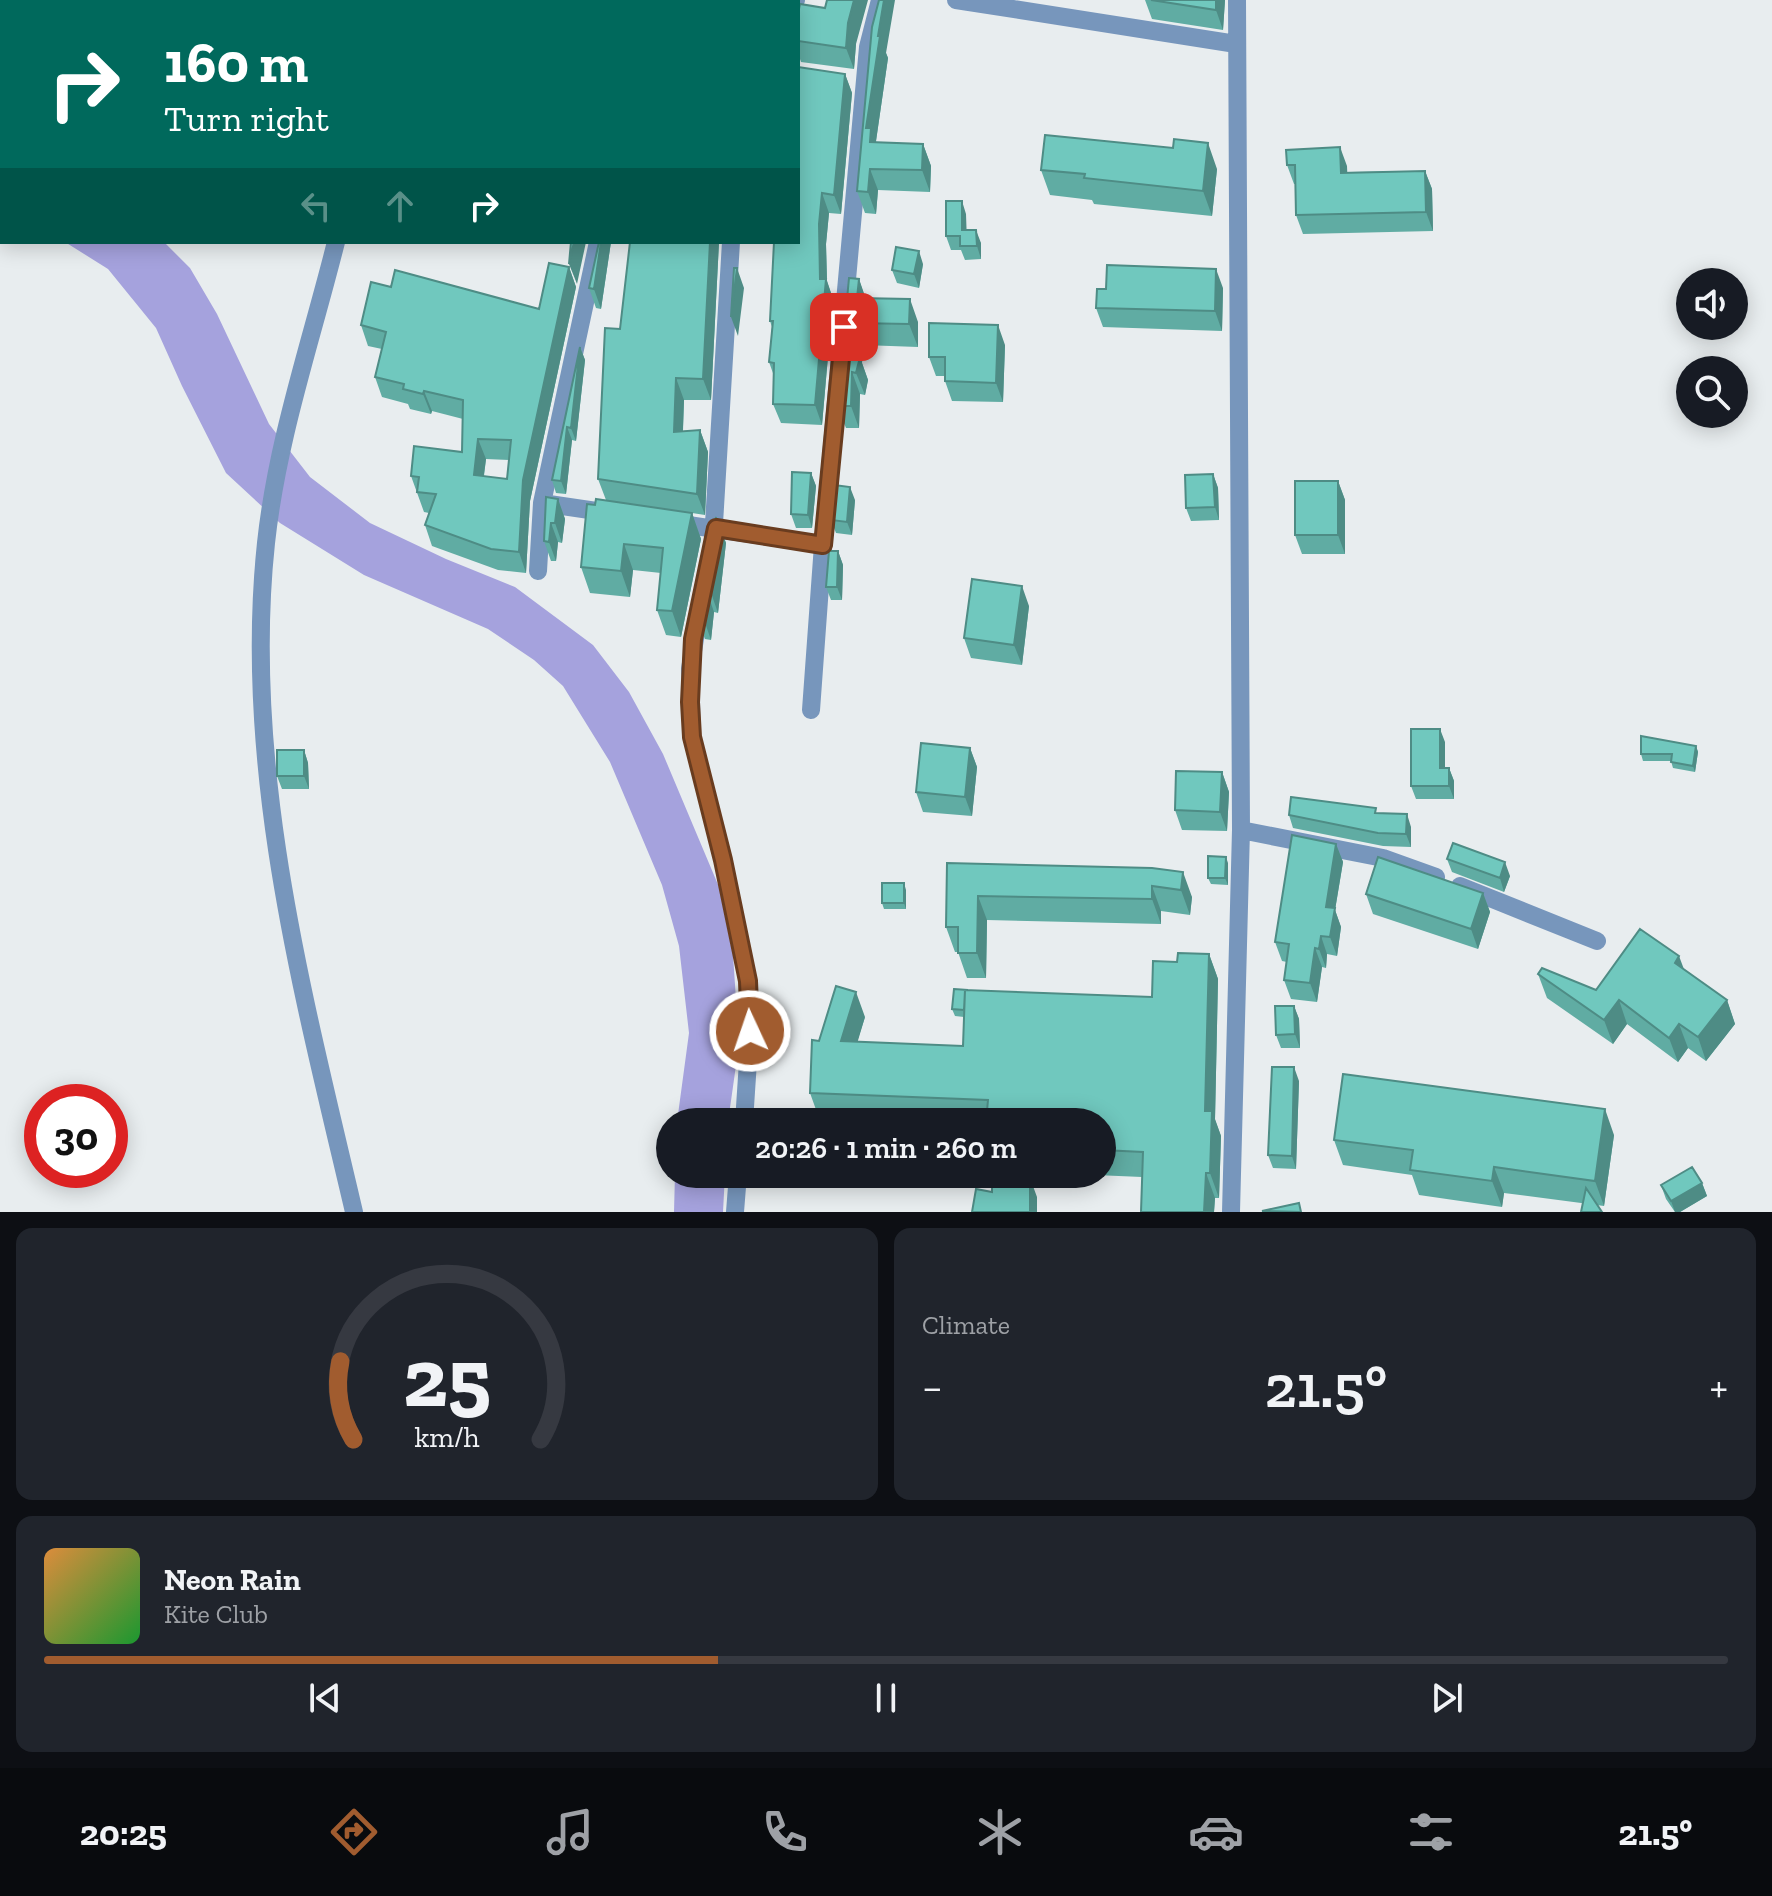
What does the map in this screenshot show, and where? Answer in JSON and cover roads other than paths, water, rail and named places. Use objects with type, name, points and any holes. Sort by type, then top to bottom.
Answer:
[{"type":"street","points":[[811,710],[858,82],[880,0]]},
{"type":"street","points":[[956,0],[1236,44]]},
{"type":"street","points":[[1231,1212],[1241,830],[1237,0]]},
{"type":"street","points":[[335,244],[285,430],[266,541],[261,616],[261,706],[281,868],[306,1006],[354,1212]]},
{"type":"street","points":[[538,571],[542,503],[598,244]]},
{"type":"street","points":[[710,556],[716,528],[731,244]]},
{"type":"street","points":[[542,503],[621,515]]},
{"type":"street","points":[[652,519],[823,545]]},
{"type":"street","points":[[704,584],[693,639],[692,737],[723,860],[748,981],[750,1031],[745,1108]]},
{"type":"street","points":[[1241,830],[1383,858],[1597,941]]},
{"type":"street","points":[[735,1212],[737,1188]]}]
